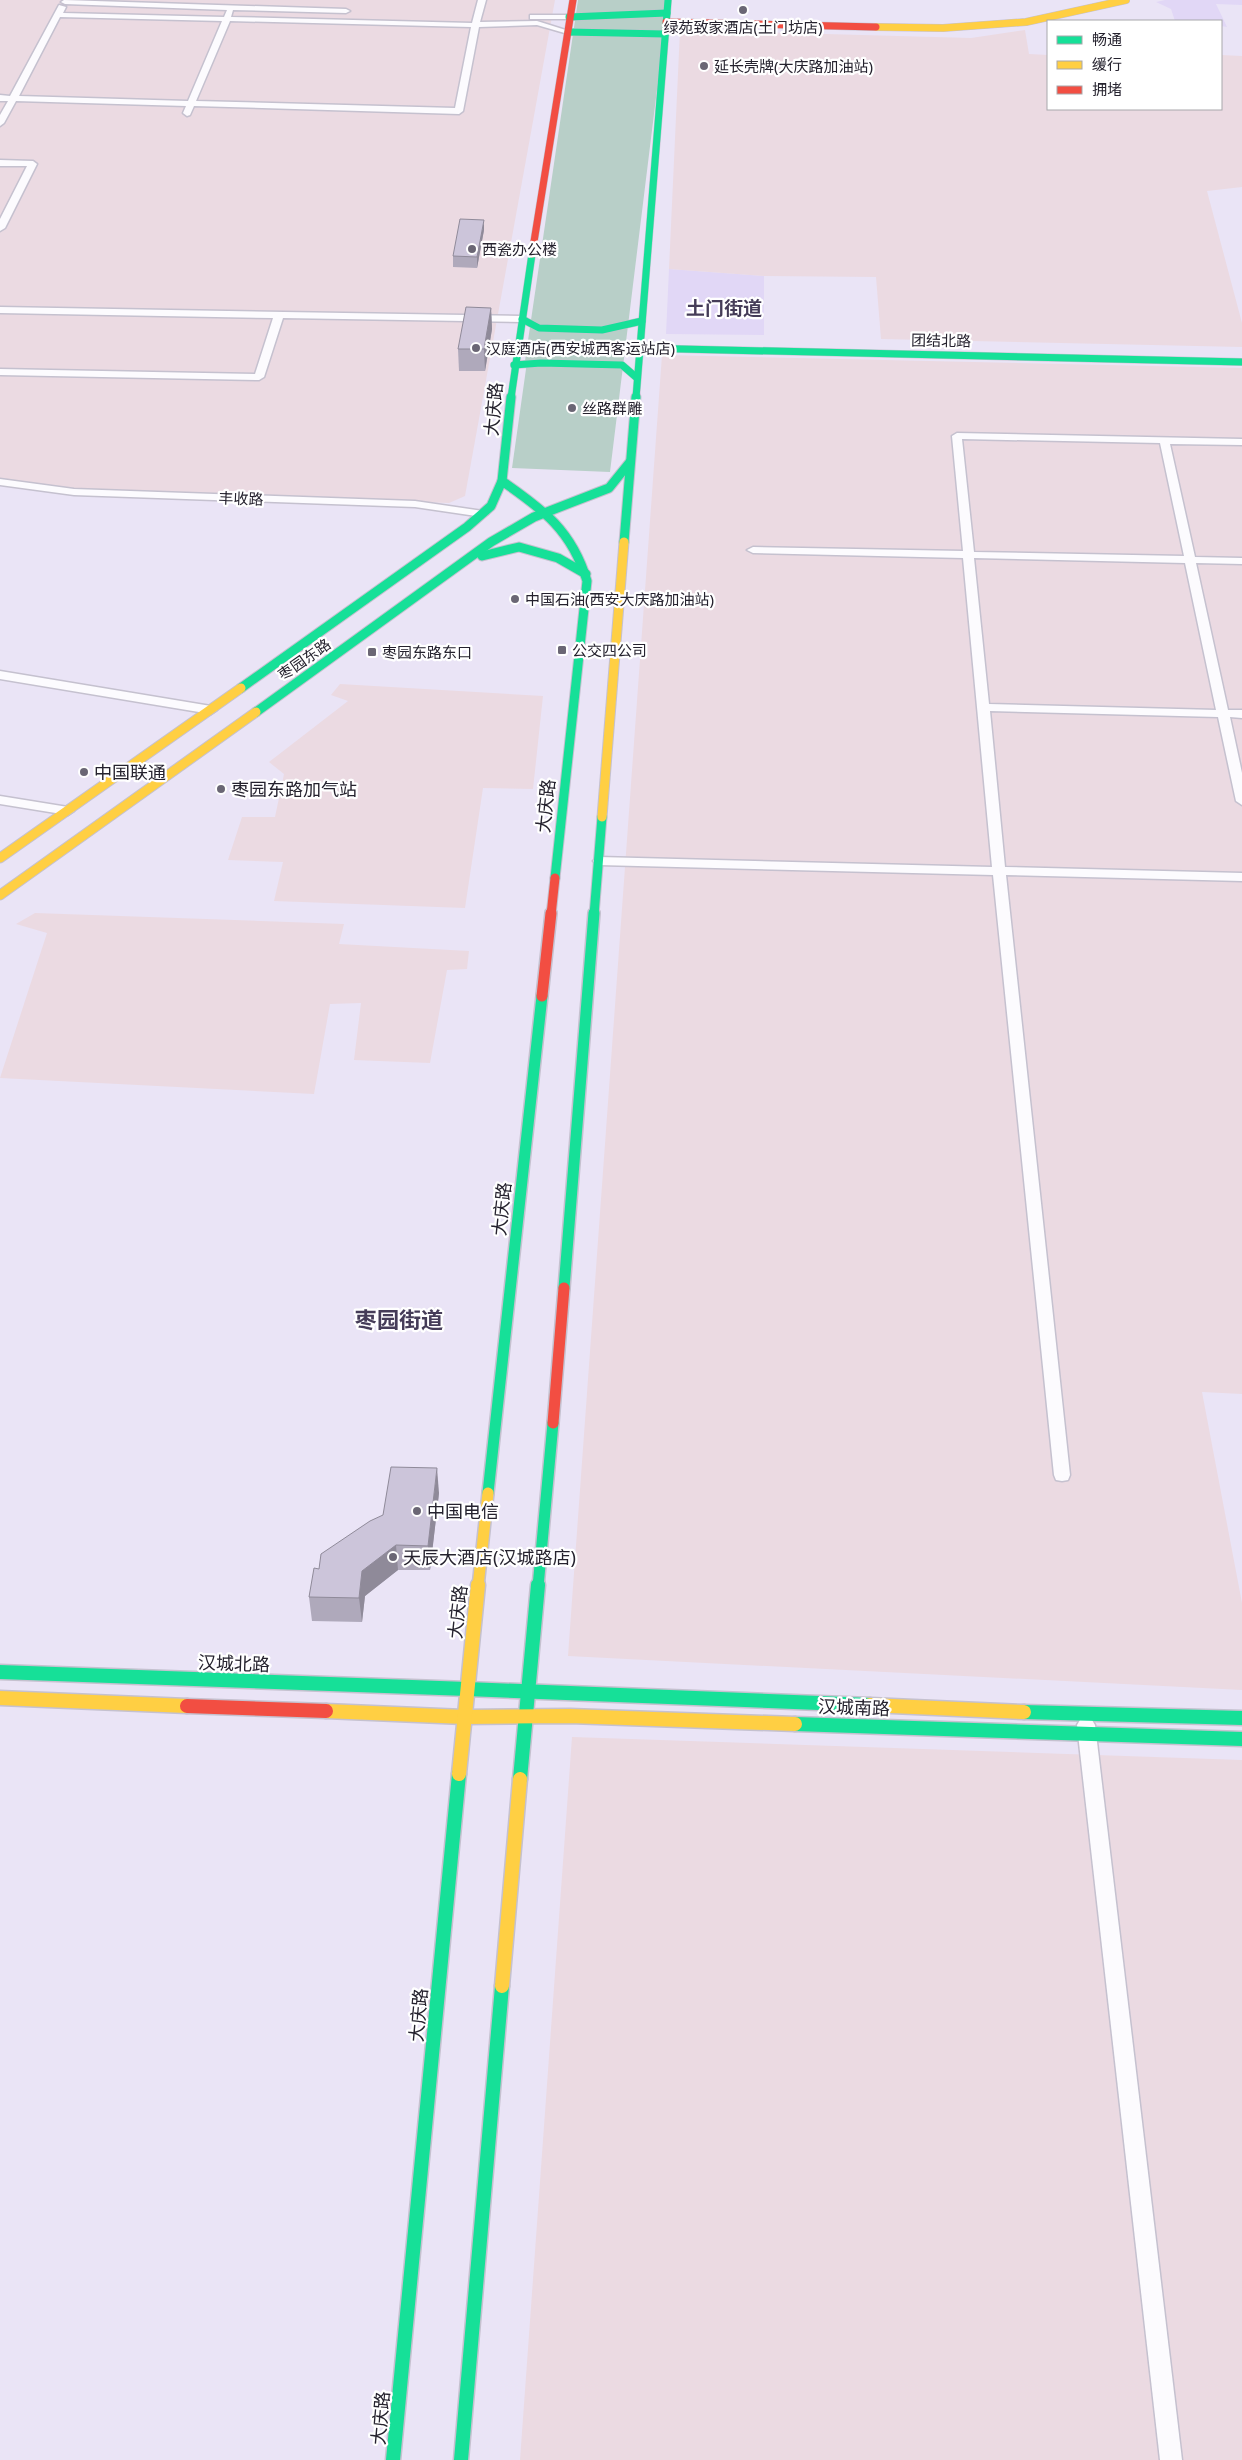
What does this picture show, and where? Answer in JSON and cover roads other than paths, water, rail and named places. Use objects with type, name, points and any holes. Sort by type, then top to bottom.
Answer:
[{"type":"main road","name":"大庆路","points":[[393,2460],[464,1717],[588,613],[586,574],[570,536],[548,512],[502,481],[514,365],[573,0]]},
{"type":"main road","points":[[461,2460],[526,1716],[530,1693],[547,1506],[598,861],[614,613],[630,462],[668,0]]},
{"type":"main road","points":[[570,17],[666,23],[943,28],[1026,22],[1126,0]]},
{"type":"main road","points":[[568,32],[666,23]]},
{"type":"main road","points":[[522,319],[539,328],[602,330],[642,321]]},
{"type":"main road","name":"团结北路","points":[[640,348],[1242,362]]},
{"type":"main road","points":[[514,365],[541,362],[622,365],[637,378]]},
{"type":"main road","name":"枣园东路","points":[[0,895],[491,542],[548,512],[609,488],[630,462]]},
{"type":"main road","name":"枣园东路","points":[[0,858],[211,710],[483,514],[491,506],[502,481]]},
{"type":"main road","points":[[465,560],[519,547],[558,558],[586,574]]},
{"type":"main road","name":"汉城北路","points":[[0,1672],[467,1689]]},
{"type":"main road","name":"汉城南路","points":[[467,1689],[1086,1723],[1242,1739]]},
{"type":"main road","points":[[0,1698],[464,1717]]},
{"type":"main road","name":"汉城南路","points":[[464,1717],[526,1716],[794,1722],[1086,1723],[1242,1718]]},
{"type":"street","points":[[0,98],[459,111],[476,21],[482,0]]},
{"type":"street","points":[[0,122],[66,1],[234,3],[359,12]]},
{"type":"street","points":[[187,113],[234,3]]},
{"type":"street","points":[[399,14],[476,21],[570,17]]},
{"type":"street","points":[[58,15],[537,23],[568,32]]},
{"type":"street","points":[[0,163],[33,164],[0,228]]},
{"type":"street","points":[[0,310],[522,319]]},
{"type":"street","points":[[0,372],[258,377],[279,314]]},
{"type":"street","points":[[1062,1475],[999,871],[957,436],[1242,442]]},
{"type":"street","points":[[1164,440],[1242,802]]},
{"type":"street","name":"丰收路","points":[[0,482],[74,492],[415,504],[483,514]]},
{"type":"street","points":[[754,550],[1242,561]]},
{"type":"street","points":[[0,675],[211,710]]},
{"type":"street","points":[[983,707],[1242,714]]},
{"type":"street","points":[[0,800],[68,811]]},
{"type":"street","points":[[598,861],[1242,877]]},
{"type":"street","points":[[1086,1723],[1171,2460]]},
{"type":"place","name":"绿苑致家酒店(土门坊店)","points":[[743,10]]},
{"type":"place","name":"延长壳牌(大庆路加油站)","points":[[704,66]]},
{"type":"place","name":"西瓷办公楼","points":[[472,249]]},
{"type":"place","name":"汉庭酒店(西安城西客运站店)","points":[[476,348]]},
{"type":"place","name":"丝路群雕","points":[[572,408]]},
{"type":"place","name":"中国石油(西安大庆路加油站)","points":[[515,599]]},
{"type":"place","name":"公交四公司","points":[[562,650]]},
{"type":"place","name":"枣园东路东口","points":[[372,652]]},
{"type":"place","name":"中国联通","points":[[84,772]]},
{"type":"place","name":"枣园东路加气站","points":[[221,789]]},
{"type":"place","name":"中国电信","points":[[417,1511]]},
{"type":"place","name":"天辰大酒店(汉城路店)","points":[[393,1557]]},
{"type":"district","name":"土门街道","points":[[724,308]]},
{"type":"district","name":"枣园街道","points":[[399,1319]]}]
